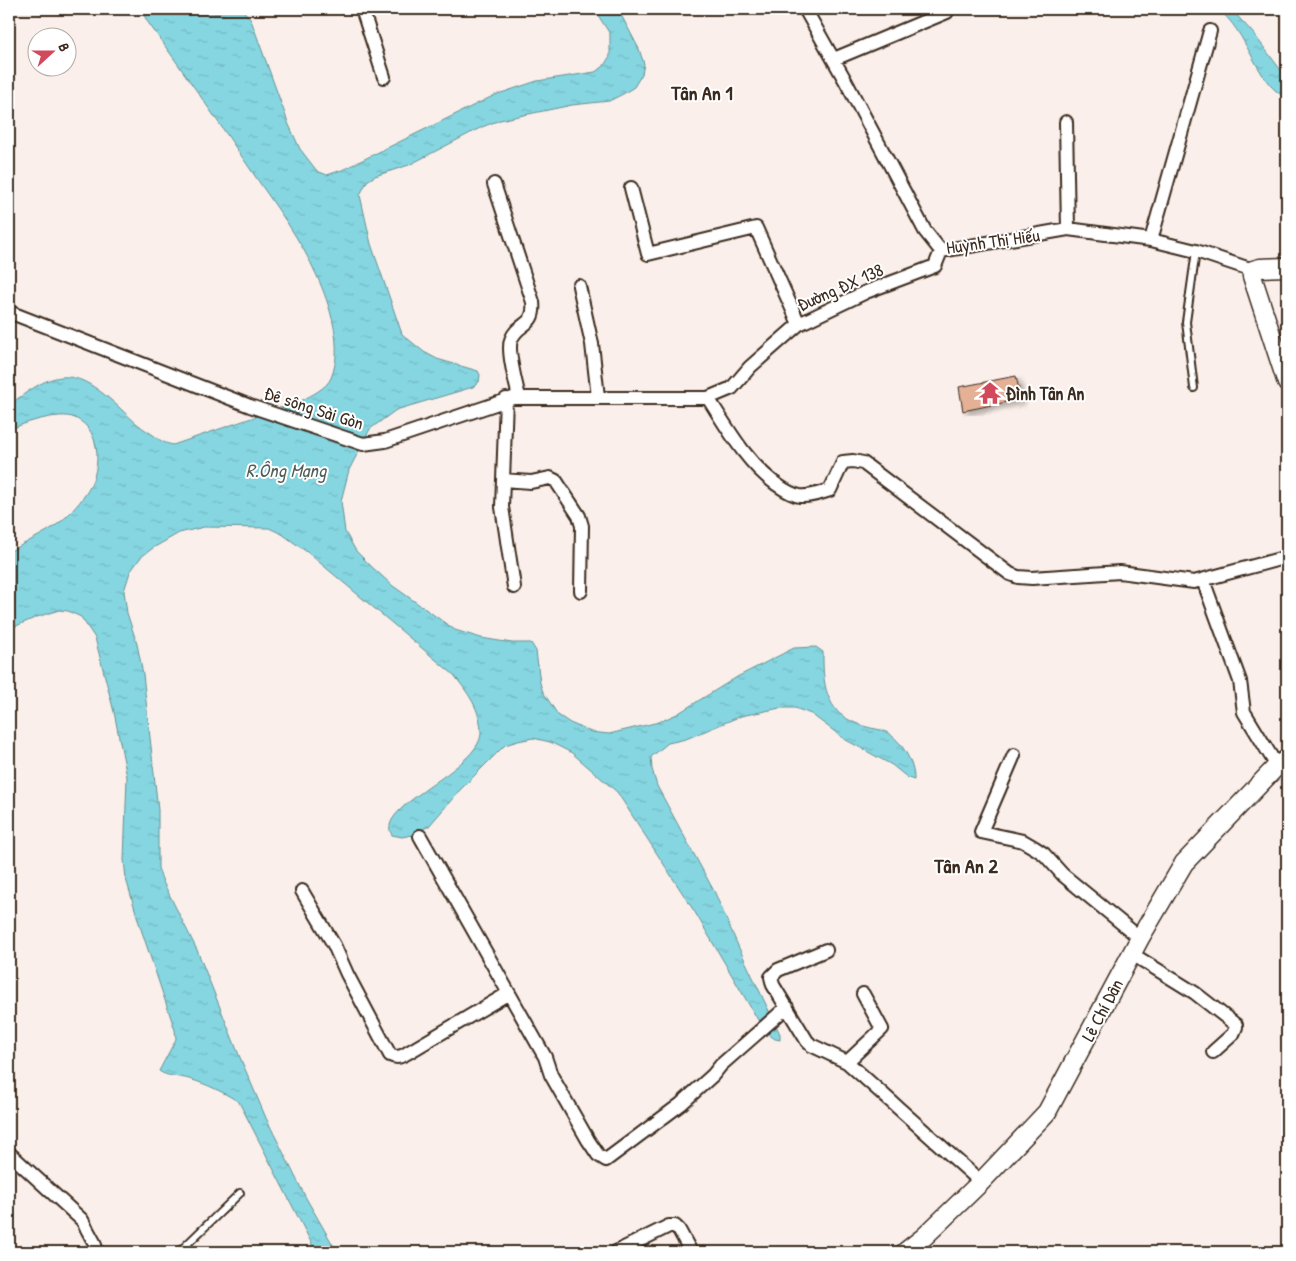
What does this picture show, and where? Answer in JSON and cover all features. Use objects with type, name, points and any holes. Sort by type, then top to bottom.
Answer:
[{"type":"street","points":[[362,9],[384,77]]},
{"type":"street","name":"Huỳnh Thị Hiếu","points":[[805,9],[834,59],[925,231],[941,251],[1068,229],[1151,240],[1196,251],[1253,270],[1287,267]]},
{"type":"street","points":[[834,59],[947,12],[945,9]]},
{"type":"street","points":[[1151,240],[1179,147],[1210,31]]},
{"type":"street","points":[[1066,122],[1068,229]]},
{"type":"street","points":[[494,184],[534,310],[532,317],[515,333],[510,346],[512,398],[502,507],[514,587]]},
{"type":"street","points":[[631,188],[648,254],[756,228],[799,324]]},
{"type":"street","name":"Đường ĐX 138","points":[[708,398],[732,388],[750,367],[799,324],[866,292],[935,266],[941,251]]},
{"type":"street","points":[[1253,270],[1252,276],[1287,383]]},
{"type":"street","points":[[579,286],[592,344],[598,397]]},
{"type":"street","name":"Đê sông Sài Gòn","points":[[9,312],[241,402],[363,444],[385,441],[512,398],[708,398]]},
{"type":"street","points":[[708,398],[742,450],[762,474],[785,491],[800,496],[830,490],[843,462],[863,463],[1010,574],[1018,577],[1032,578],[1120,572],[1194,582],[1287,557]]},
{"type":"street","points":[[503,480],[531,482],[550,478],[556,481],[579,516],[582,526],[581,591]]},
{"type":"street","points":[[1203,580],[1240,681],[1244,712],[1282,762]]},
{"type":"street","points":[[1014,755],[981,832],[1023,841],[1035,848],[1044,854],[1063,876],[1140,938]]},
{"type":"street","name":"Lê Chí Dân","points":[[904,1252],[924,1237],[981,1182],[1047,1112],[1140,938],[1184,863],[1282,762]]},
{"type":"street","points":[[420,836],[545,1057],[551,1075],[588,1140],[598,1155],[606,1160],[681,1104],[714,1075],[721,1065],[787,1007]]},
{"type":"street","points":[[302,891],[334,945],[347,974],[390,1055],[395,1058],[409,1052],[509,993]]},
{"type":"street","points":[[826,950],[778,970],[771,977],[773,984],[811,1045],[847,1062],[981,1182]]},
{"type":"street","points":[[1132,954],[1195,993],[1236,1025],[1233,1034],[1213,1052]]},
{"type":"street","points":[[847,1062],[882,1028],[863,994]]},
{"type":"street","points":[[9,1153],[82,1220],[94,1242],[97,1252]]},
{"type":"street","points":[[616,1252],[669,1226],[674,1226],[679,1230],[691,1252]]},
{"type":"lane","points":[[1194,388],[1186,322],[1196,251]]},
{"type":"lane","points":[[179,1252],[240,1193]]},
{"type":"water","name":"R.Ông Mạng","points":[[141,9],[242,9],[251,20],[289,125],[300,149],[317,171],[327,175],[342,170],[495,95],[537,81],[595,72],[603,67],[610,56],[610,34],[594,9],[618,9],[639,49],[644,64],[642,74],[634,87],[609,101],[572,105],[500,120],[482,127],[409,165],[375,176],[367,181],[360,195],[371,244],[402,334],[424,352],[437,359],[478,371],[480,375],[479,382],[473,387],[396,410],[370,429],[349,470],[341,501],[345,532],[356,551],[393,586],[455,630],[481,638],[512,643],[531,643],[536,651],[543,692],[558,715],[570,723],[591,732],[609,734],[659,722],[677,714],[737,677],[794,648],[816,647],[823,652],[826,690],[837,711],[855,723],[882,730],[892,735],[902,746],[910,760],[914,774],[914,780],[908,778],[892,765],[846,740],[811,714],[795,708],[780,708],[741,716],[686,739],[668,743],[651,757],[657,786],[715,893],[780,1034],[780,1040],[775,1039],[765,1032],[696,914],[617,792],[572,753],[550,742],[533,738],[505,745],[460,790],[429,826],[412,835],[402,837],[392,835],[390,824],[398,812],[464,760],[476,747],[481,733],[479,716],[472,701],[454,675],[307,552],[282,534],[269,528],[204,527],[179,533],[141,557],[130,572],[124,591],[127,613],[137,644],[143,674],[158,810],[158,868],[197,950],[266,1118],[306,1198],[337,1252],[316,1252],[239,1102],[202,1083],[159,1071],[176,1039],[175,1030],[126,879],[124,860],[127,777],[114,712],[95,638],[81,617],[68,611],[59,610],[9,629],[9,552],[53,527],[76,506],[90,486],[97,465],[97,454],[91,433],[84,424],[68,416],[42,419],[9,430],[9,405],[49,380],[60,377],[72,377],[84,381],[97,389],[142,428],[162,441],[173,445],[301,401],[329,382],[335,366],[336,340],[331,313],[317,276],[304,250],[229,137],[147,21]]},
{"type":"water","points":[[1217,9],[1231,9],[1253,33],[1280,69],[1287,71],[1287,97],[1277,92],[1268,83],[1237,30]]},
{"type":"building","name":"Đình Tân An","points":[[1016,376],[1021,399],[963,411],[959,387]]},
{"type":"place","name":"Đình Tân An","points":[[990,393]]},
{"type":"district","name":"Tân An 1","points":[[702,92]]},
{"type":"district","name":"Tân An 2","points":[[966,865]]}]
